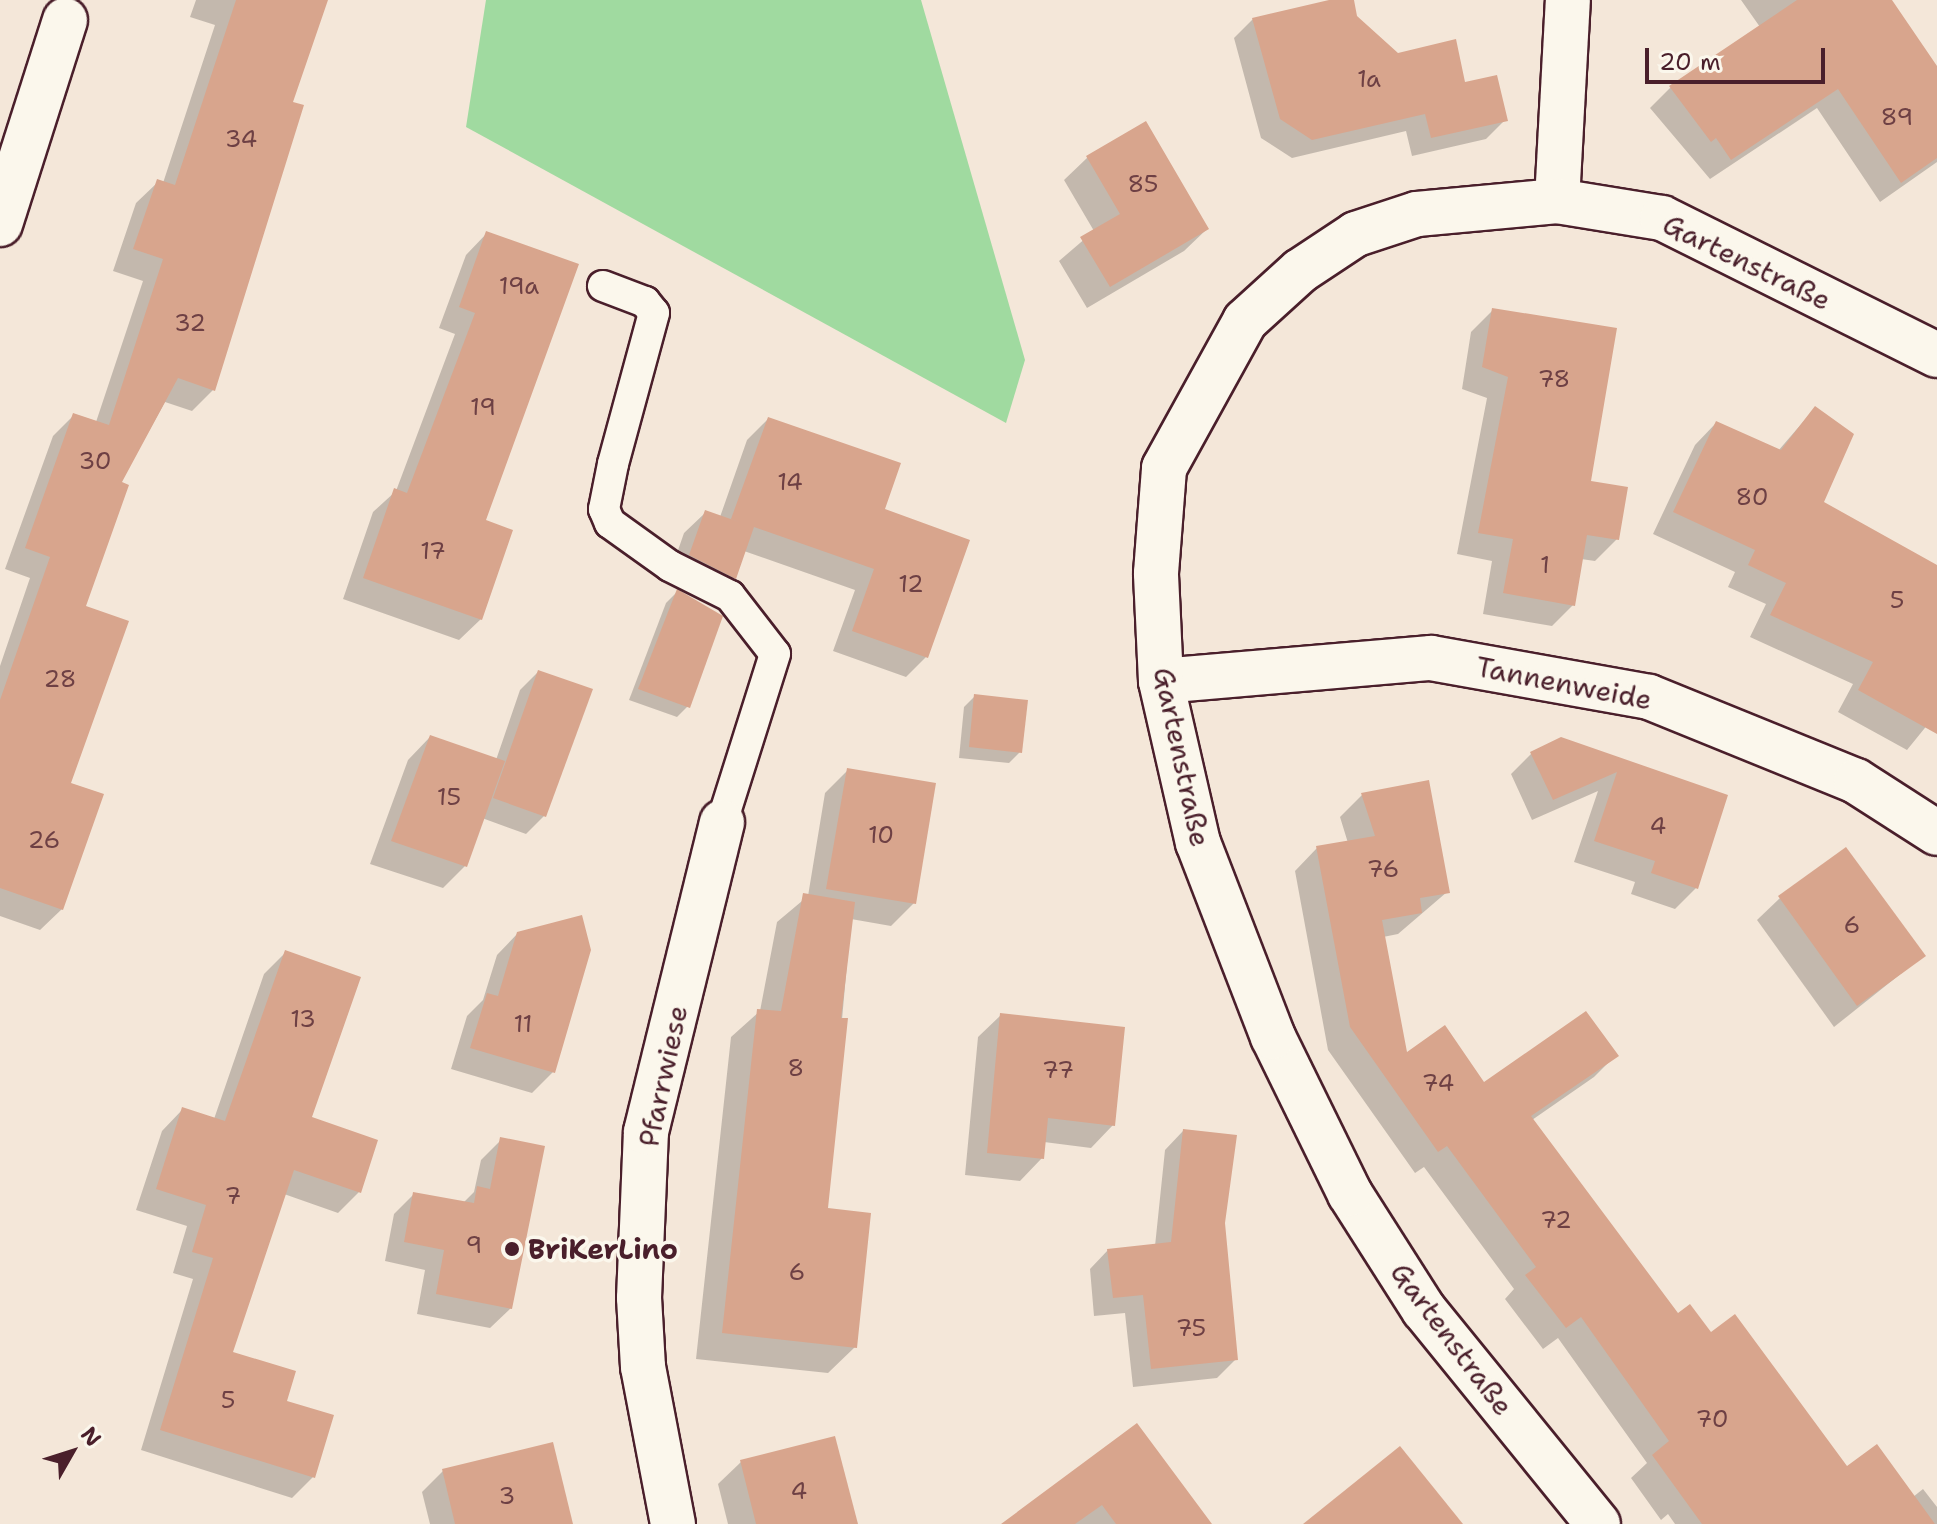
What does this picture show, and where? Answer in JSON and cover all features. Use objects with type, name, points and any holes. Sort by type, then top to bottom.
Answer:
[{"type":"street","points":[[1557,201],[1568,0]]},
{"type":"street","points":[[0,224],[65,20]]},
{"type":"street","name":"Gartenstraße","points":[[1598,1524],[1424,1310],[1350,1194],[1273,1037],[1198,843],[1161,681],[1156,573],[1164,468],[1245,321],[1300,271],[1356,234],[1417,214],[1557,201],[1662,218],[1937,355]]},
{"type":"street","name":"Tannenweide","points":[[1161,681],[1431,658],[1649,697],[1856,781],[1937,833]]},
{"type":"street","name":"Pfarrwiese","points":[[673,1524],[643,1367],[639,1298],[646,1132],[722,822]]},
{"type":"lane","points":[[603,286],[645,302],[654,313],[613,464],[604,509],[610,523],[670,566],[730,596],[775,654],[722,822]]},
{"type":"green space","points":[[486,0],[921,0],[1025,360],[1006,423],[466,127]]},
{"type":"building","points":[[236,0],[328,0],[293,102],[304,105],[215,391],[178,378],[122,482],[129,485],[86,606],[129,621],[71,783],[104,794],[63,910],[0,888],[0,700],[50,557],[25,548],[73,413],[109,425],[163,259],[133,249],[157,179],[175,185]]},
{"type":"building","points":[[1329,0],[1354,0],[1357,16],[1398,53],[1456,39],[1465,82],[1497,75],[1508,121],[1431,138],[1425,114],[1312,140],[1280,119],[1252,18]]},
{"type":"building","points":[[1797,0],[1892,0],[1937,66],[1937,158],[1901,183],[1838,89],[1731,160],[1716,138],[1711,142],[1669,86]]},
{"type":"building","points":[[1146,121],[1209,229],[1110,287],[1080,237],[1120,214],[1086,156]]},
{"type":"building","points":[[486,231],[579,264],[486,520],[513,530],[482,620],[363,578],[394,488],[407,493],[475,313],[459,307]]},
{"type":"building","points":[[1492,308],[1617,328],[1591,481],[1628,487],[1619,540],[1587,535],[1575,606],[1503,593],[1513,539],[1478,533],[1508,377],[1482,367]]},
{"type":"building","points":[[1815,406],[1854,434],[1824,502],[1937,565],[1937,734],[1858,690],[1873,662],[1770,615],[1786,583],[1748,565],[1755,550],[1673,512],[1716,421],[1781,450]]},
{"type":"building","points":[[768,417],[901,463],[885,509],[970,540],[928,658],[852,631],[874,569],[754,527],[736,579],[689,555],[705,510],[742,523],[731,519]]},
{"type":"building","points":[[677,589],[723,616],[690,708],[638,689]]},
{"type":"building","points":[[538,670],[593,689],[546,817],[493,798]]},
{"type":"building","points":[[974,694],[1028,700],[1022,753],[969,747]]},
{"type":"building","points":[[430,735],[505,761],[467,867],[391,841]]},
{"type":"building","points":[[1561,737],[1728,795],[1698,889],[1651,873],[1655,861],[1594,841],[1617,772],[1553,800],[1530,752]]},
{"type":"building","points":[[847,768],[936,783],[916,904],[826,889]]},
{"type":"building","points":[[1429,780],[1450,893],[1420,898],[1422,913],[1382,920],[1407,1052],[1445,1025],[1484,1082],[1586,1011],[1619,1056],[1531,1116],[1678,1313],[1690,1304],[1711,1332],[1735,1314],[1847,1466],[1877,1444],[1935,1524],[1702,1524],[1652,1455],[1669,1441],[1581,1317],[1566,1328],[1525,1275],[1536,1267],[1447,1146],[1438,1152],[1350,1027],[1316,846],[1375,836],[1361,793]]},
{"type":"building","points":[[1846,847],[1926,956],[1857,1006],[1778,896]]},
{"type":"building","points":[[803,893],[855,902],[841,1018],[848,1018],[828,1208],[871,1213],[857,1348],[722,1333],[757,1009],[781,1011]]},
{"type":"building","points":[[582,915],[591,950],[555,1073],[470,1048],[487,993],[498,996],[517,932]]},
{"type":"building","points":[[285,950],[361,977],[312,1117],[378,1140],[361,1193],[294,1170],[233,1352],[296,1371],[287,1401],[334,1415],[315,1478],[160,1430],[213,1258],[192,1252],[206,1205],[156,1189],[182,1107],[225,1121]]},
{"type":"building","points":[[1000,1013],[1125,1027],[1115,1126],[1048,1118],[1044,1159],[987,1153]]},
{"type":"building","points":[[1183,1129],[1237,1135],[1225,1223],[1238,1360],[1151,1369],[1143,1295],[1113,1298],[1107,1249],[1171,1242]]},
{"type":"building","points":[[500,1137],[545,1146],[512,1309],[436,1294],[444,1250],[404,1242],[413,1192],[474,1203],[477,1186],[490,1189]]},
{"type":"building","points":[[1137,1423],[1212,1524],[1116,1524],[1102,1505],[1075,1524],[1001,1524]]},
{"type":"building","points":[[835,1436],[858,1524],[756,1524],[740,1460]]},
{"type":"building","points":[[553,1442],[573,1524],[455,1524],[442,1469]]},
{"type":"building","points":[[1400,1446],[1463,1524],[1303,1524]]},
{"type":"place","name":"BriKerLino","points":[[512,1249]]}]
